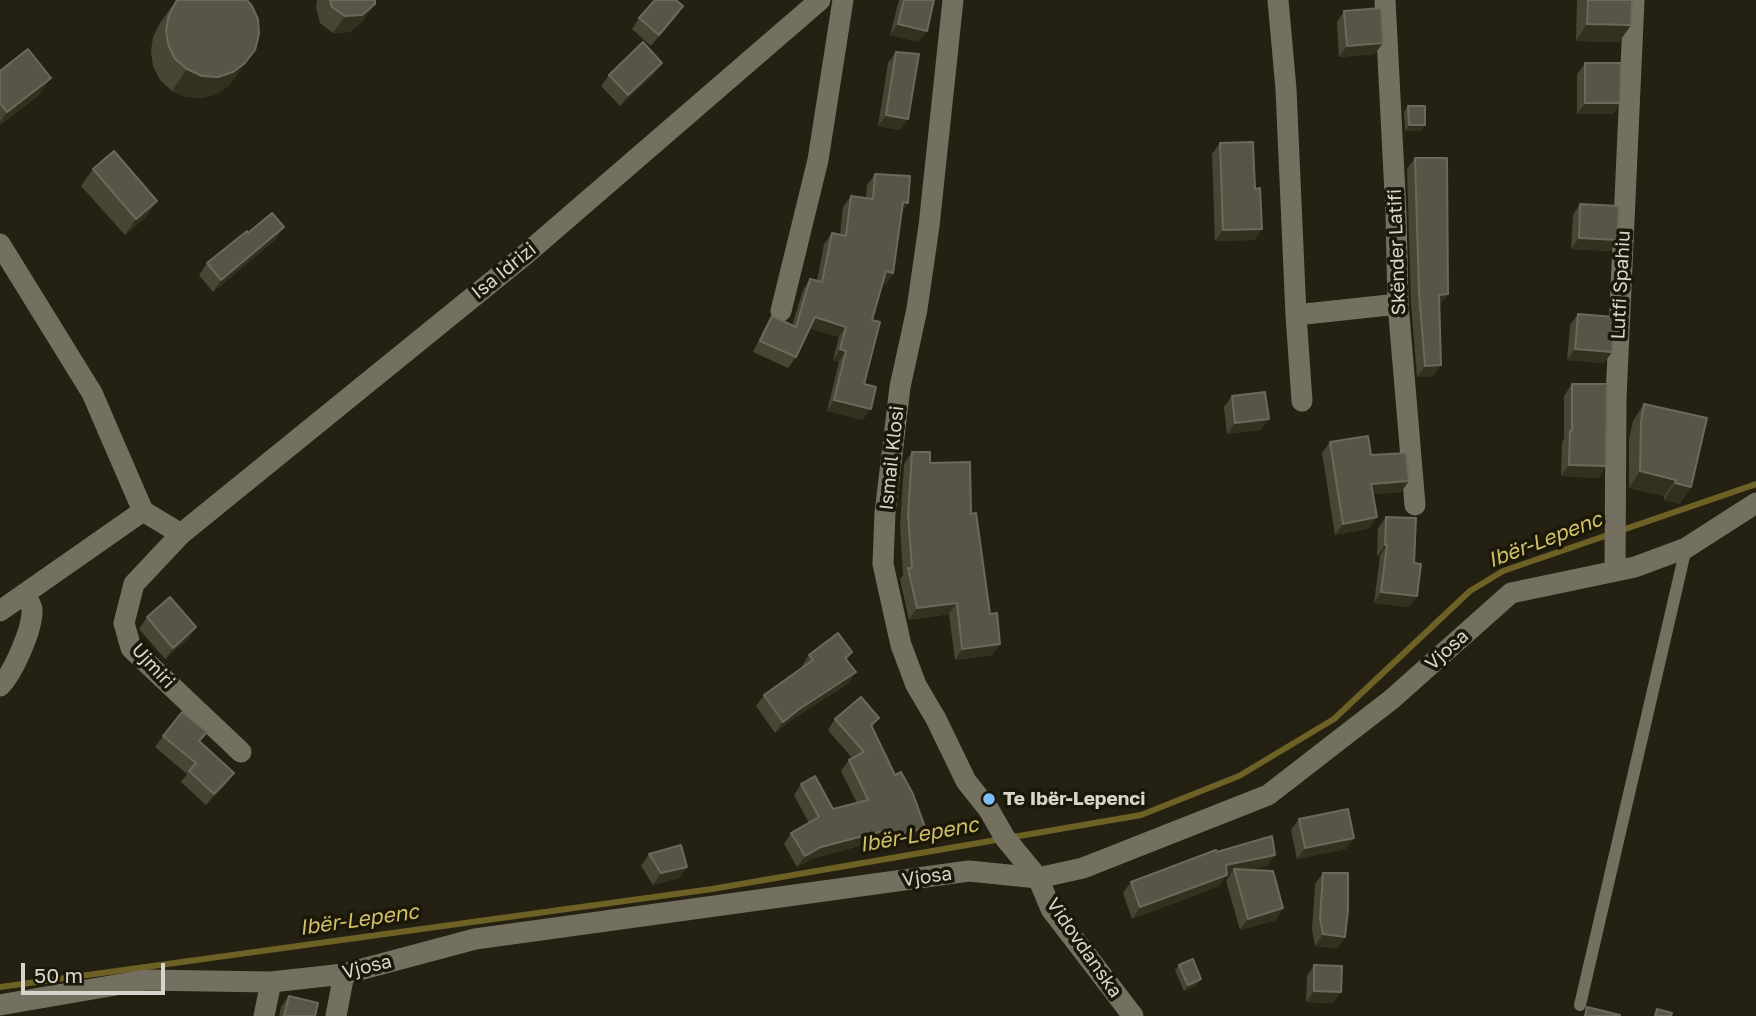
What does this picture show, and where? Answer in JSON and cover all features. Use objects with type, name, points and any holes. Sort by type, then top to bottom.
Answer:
[{"type":"street","name":"Isa Idrizi","points":[[181,534],[526,254],[820,0]]},
{"type":"street","points":[[781,312],[818,160],[843,0]]},
{"type":"street","name":"Ismail Klosi","points":[[953,0],[918,309],[898,400],[885,513],[883,564],[901,645],[916,685],[936,719],[966,782],[989,810],[1005,838],[1038,878]]},
{"type":"street","points":[[1278,0],[1286,89],[1302,401]]},
{"type":"street","name":"Skënder Latifi","points":[[1385,0],[1398,304],[1415,505]]},
{"type":"street","name":"Lutfi Spahiu","points":[[1615,570],[1616,398],[1634,0]]},
{"type":"street","points":[[0,244],[92,393],[143,511],[181,534]]},
{"type":"street","points":[[1296,315],[1398,304]]},
{"type":"street","name":"Vjosa","points":[[0,1006],[145,980],[271,982],[344,974],[489,937],[969,871],[1038,878],[1083,868],[1268,795],[1392,699],[1511,593],[1635,567],[1686,548],[1756,503]]},
{"type":"street","points":[[0,611],[143,511]]},
{"type":"street","name":"Ujmiri","points":[[181,534],[134,584],[124,623],[131,648],[242,752]]},
{"type":"street","points":[[0,686],[6,681],[25,643],[32,608],[24,594]]},
{"type":"street","name":"Vidovdanska","points":[[1038,878],[1051,909],[1133,1016]]},
{"type":"street","points":[[336,1016],[344,974]]},
{"type":"street","points":[[264,1016],[271,982]]},
{"type":"lane","points":[[1580,1005],[1686,548]]},
{"type":"building","points":[[177,0],[247,0],[258,19],[259,34],[255,50],[245,63],[233,72],[218,77],[202,76],[175,59],[168,44],[166,30],[169,15]]},
{"type":"building","points":[[330,0],[375,0],[375,4],[362,15],[345,16],[332,7]]},
{"type":"building","points":[[655,0],[676,0],[683,6],[659,35],[639,18]]},
{"type":"building","points":[[904,0],[934,0],[927,31],[898,24]]},
{"type":"building","points":[[1588,0],[1632,0],[1631,25],[1587,24]]},
{"type":"building","points":[[1381,8],[1383,43],[1347,46],[1344,11]]},
{"type":"building","points":[[643,42],[662,63],[628,95],[609,75]]},
{"type":"building","points":[[28,49],[51,78],[7,112],[0,103],[0,71]]},
{"type":"building","points":[[896,52],[919,54],[908,119],[886,115]]},
{"type":"building","points":[[1585,63],[1621,63],[1620,103],[1585,103]]},
{"type":"building","points":[[1408,106],[1425,106],[1425,125],[1409,125]]},
{"type":"building","points":[[1253,142],[1255,189],[1260,188],[1262,229],[1223,230],[1220,143]]},
{"type":"building","points":[[114,151],[157,201],[136,219],[93,169]]},
{"type":"building","points":[[1415,158],[1447,158],[1448,294],[1439,295],[1441,365],[1425,366],[1419,292]]},
{"type":"building","points":[[875,174],[910,176],[908,203],[903,202],[893,273],[886,271],[872,320],[880,322],[864,384],[876,387],[871,409],[834,400],[846,351],[840,349],[846,327],[815,317],[796,357],[760,341],[772,316],[796,327],[810,279],[822,282],[832,233],[846,236],[851,196],[873,199]]},
{"type":"building","points":[[1580,204],[1619,206],[1617,240],[1579,238]]},
{"type":"building","points":[[272,213],[284,227],[221,280],[207,263]]},
{"type":"building","points":[[1578,314],[1614,317],[1612,352],[1575,349]]},
{"type":"building","points":[[1572,384],[1607,384],[1606,466],[1569,465]]},
{"type":"building","points":[[1265,392],[1269,419],[1235,423],[1232,396]]},
{"type":"building","points":[[1644,404],[1707,418],[1691,487],[1675,483],[1676,480],[1640,471]]},
{"type":"building","points":[[1368,436],[1371,455],[1406,453],[1409,481],[1371,484],[1377,517],[1343,524],[1330,442]]},
{"type":"building","points":[[912,452],[930,452],[930,463],[970,462],[971,514],[976,513],[990,614],[997,613],[1000,644],[962,649],[957,603],[917,608],[908,568],[912,568],[908,515]]},
{"type":"building","points":[[1386,517],[1416,518],[1414,563],[1421,564],[1417,596],[1381,592],[1387,545]]},
{"type":"building","points":[[170,597],[196,627],[173,648],[147,617]]},
{"type":"building","points":[[838,633],[852,652],[845,658],[856,672],[783,722],[764,695],[813,660],[809,655]]},
{"type":"building","points":[[861,697],[879,718],[871,725],[895,775],[901,772],[913,794],[925,827],[890,840],[886,830],[821,847],[805,856],[791,833],[819,817],[801,784],[815,776],[833,809],[868,800],[849,760],[864,752],[835,719]]},
{"type":"building","points":[[182,712],[207,732],[199,741],[234,773],[214,794],[189,771],[196,763],[163,736]]},
{"type":"building","points":[[1348,809],[1354,838],[1305,848],[1299,819]]},
{"type":"building","points":[[1272,836],[1275,855],[1226,865],[1227,875],[1140,907],[1131,882],[1216,850],[1217,852]]},
{"type":"building","points":[[681,845],[687,867],[661,873],[649,854]]},
{"type":"building","points":[[1234,869],[1273,871],[1283,908],[1248,919]]},
{"type":"building","points":[[1323,873],[1348,873],[1345,937],[1323,934],[1320,918]]},
{"type":"building","points":[[1193,959],[1201,979],[1188,985],[1179,965]]},
{"type":"building","points":[[1314,965],[1342,966],[1341,992],[1314,991]]},
{"type":"building","points":[[289,996],[318,1003],[315,1016],[284,1016]]},
{"type":"building","points":[[1587,1007],[1620,1015],[1620,1016],[1585,1016]]},
{"type":"building","points":[[1657,1009],[1672,1013],[1671,1016],[1655,1016]]},
{"type":"waterway","name":"Ibër-Lepenc","points":[[0,987],[712,889],[1141,815],[1239,776],[1334,719],[1470,591],[1503,571],[1756,484]]},
{"type":"place","name":"Te Ibër-Lepenci","points":[[989,799]]}]
